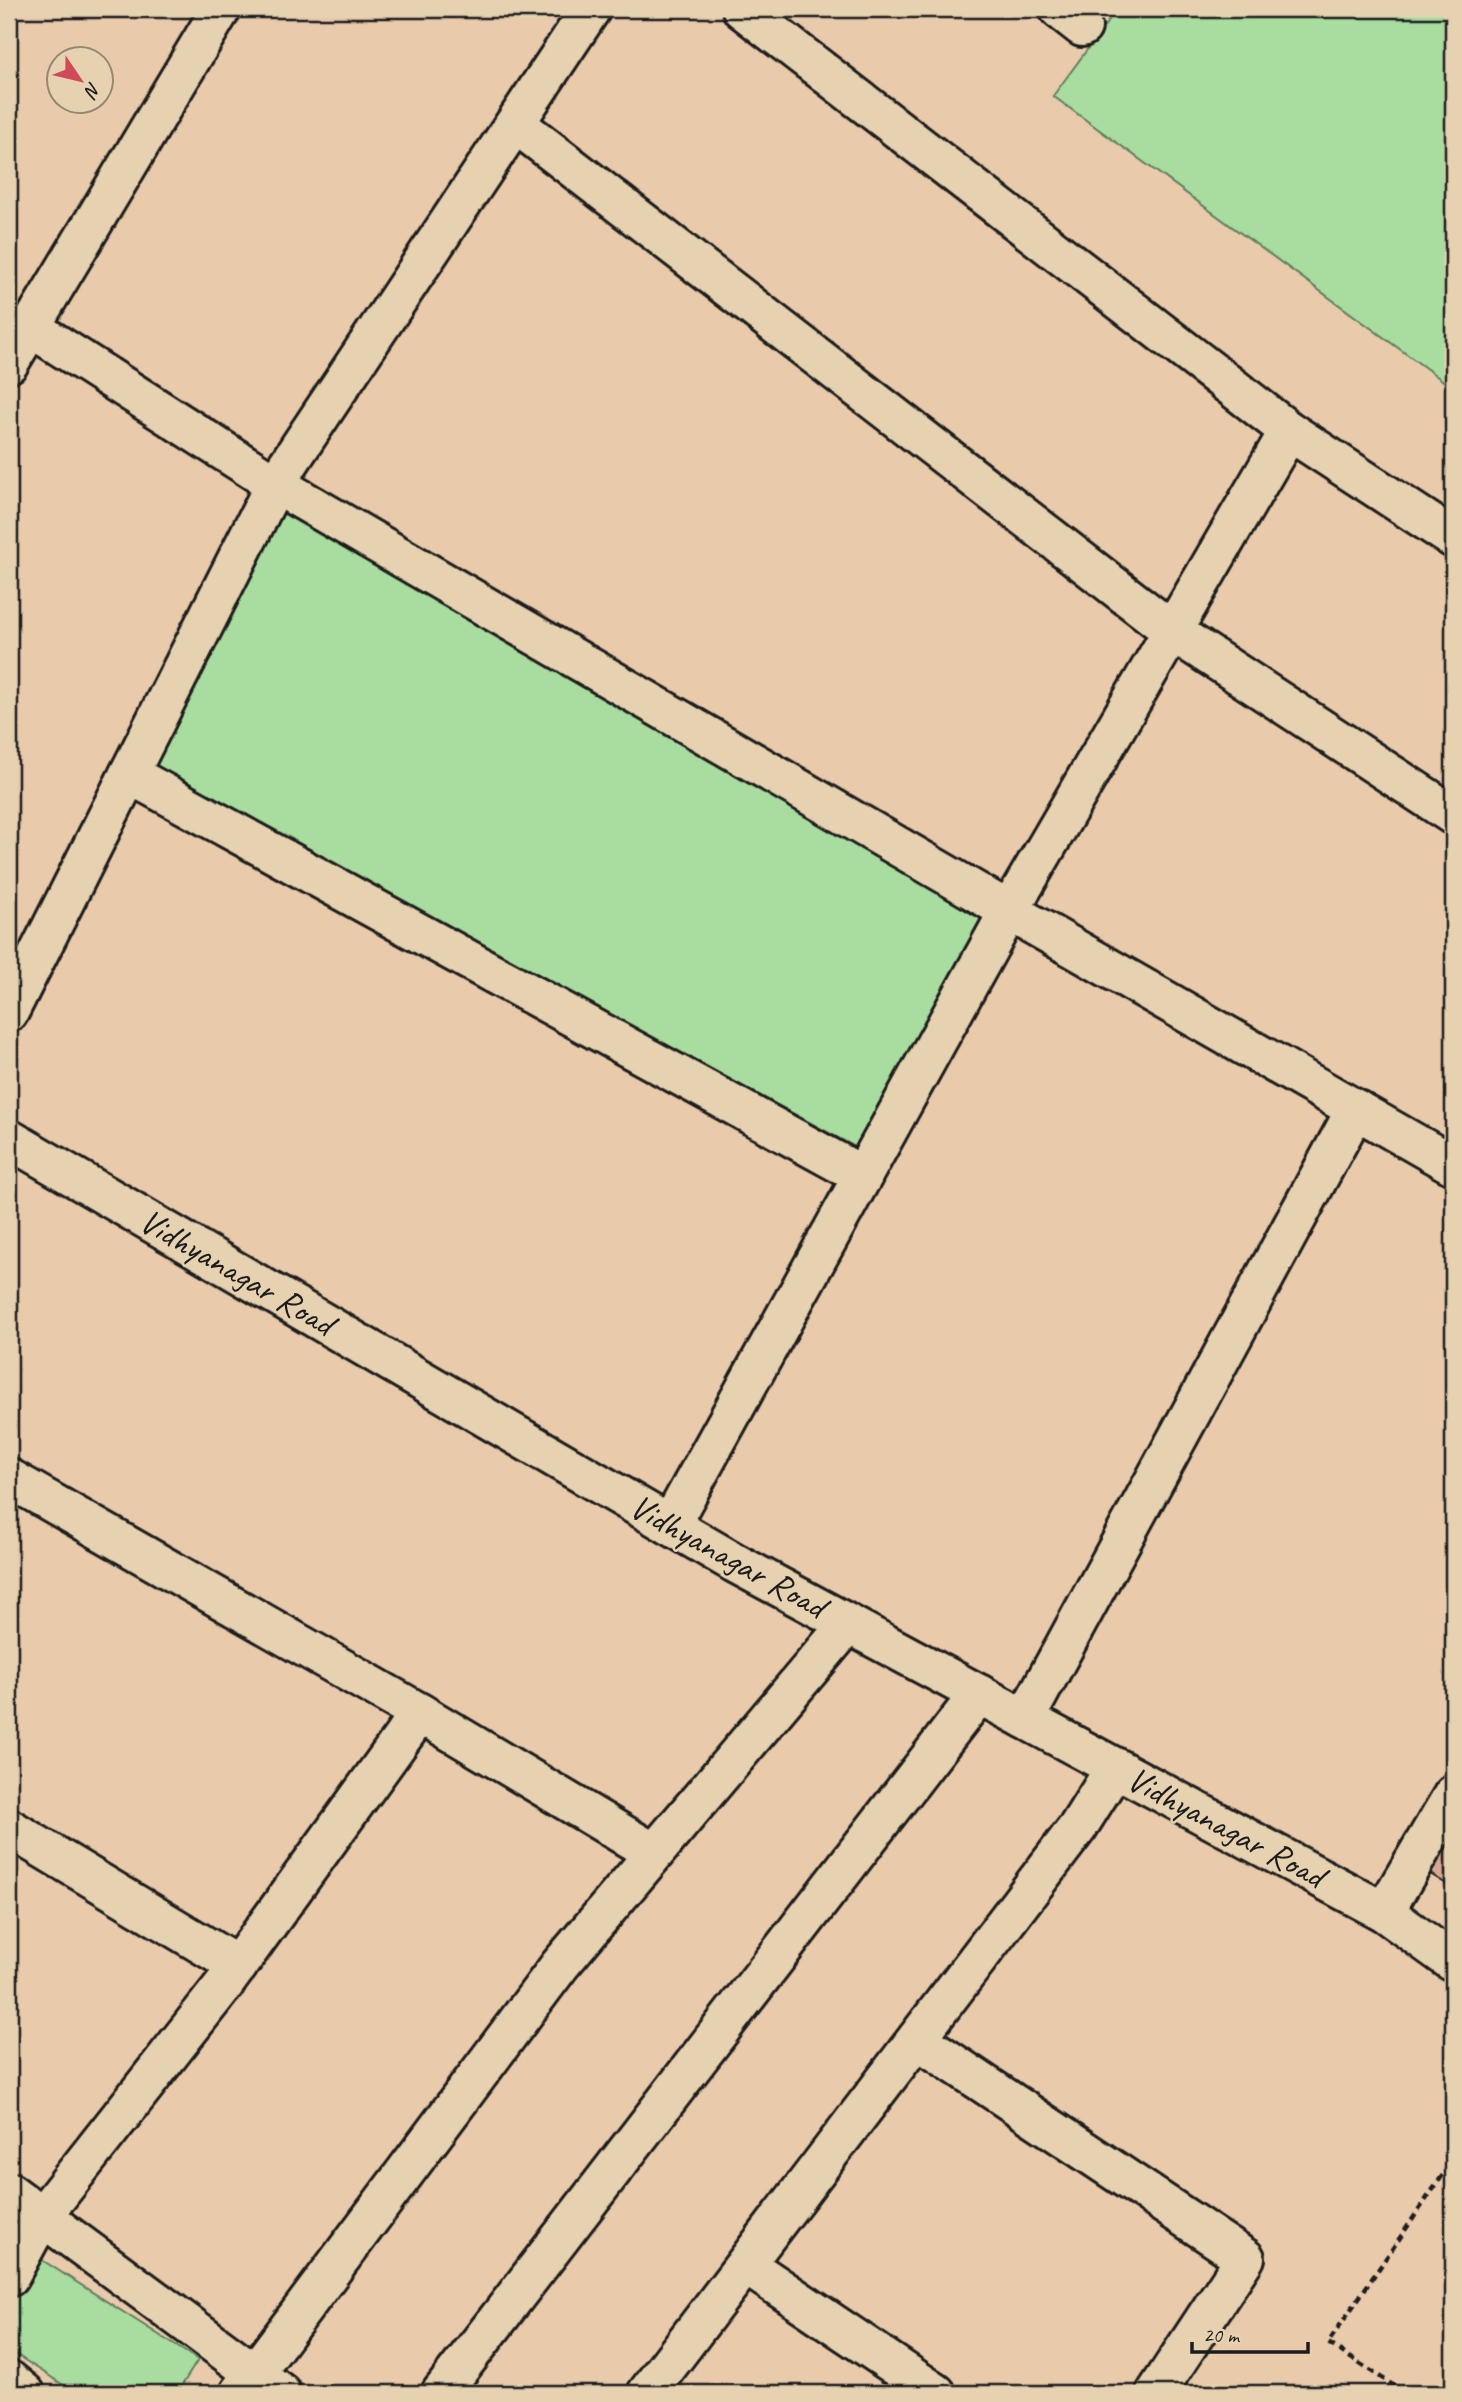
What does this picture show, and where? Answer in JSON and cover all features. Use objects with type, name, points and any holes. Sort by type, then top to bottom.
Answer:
[{"type":"street","points":[[9,363],[221,9]]},
{"type":"street","points":[[9,1012],[275,484],[591,9]]},
{"type":"street","points":[[741,9],[1289,431],[1453,538]]},
{"type":"street","points":[[516,124],[1172,631],[1453,815]]},
{"type":"street","points":[[30,327],[275,484],[1009,911],[1453,1165]]},
{"type":"street","points":[[670,1525],[1009,911],[1289,431]]},
{"type":"street","points":[[129,774],[863,1176]]},
{"type":"street","points":[[1026,1719],[1356,1109]]},
{"type":"street","name":"Vidhyanagar Road","points":[[9,1139],[670,1525],[848,1624],[1384,1912],[1453,1962]]},
{"type":"street","points":[[9,1478],[420,1713],[654,1853]]},
{"type":"street","points":[[9,2192],[259,2387],[560,1965],[848,1624]]},
{"type":"street","points":[[441,2393],[979,1694]]},
{"type":"street","points":[[9,2277],[42,2216],[238,1966],[420,1713]]},
{"type":"street","points":[[647,2393],[1078,1827],[1115,1768]]},
{"type":"street","points":[[1384,1912],[1453,1795]]},
{"type":"street","points":[[9,1828],[238,1966]]},
{"type":"street","points":[[917,2039],[1245,2258],[1156,2393]]},
{"type":"street","points":[[746,2265],[936,2393]]},
{"type":"street","points":[[9,2381],[25,2393]]},
{"type":"path","points":[[1405,2393],[1328,2343],[1453,2160]]},
{"type":"green space","points":[[1117,9],[1453,9],[1453,388],[1053,96]]},
{"type":"green space","points":[[282,513],[990,915],[857,1148],[151,767]]},
{"type":"green space","points":[[39,2258],[198,2360],[177,2393],[76,2393],[9,2350],[9,2305]]},
{"type":"building","points":[[1453,1830],[1453,1888],[1427,1872]]}]
